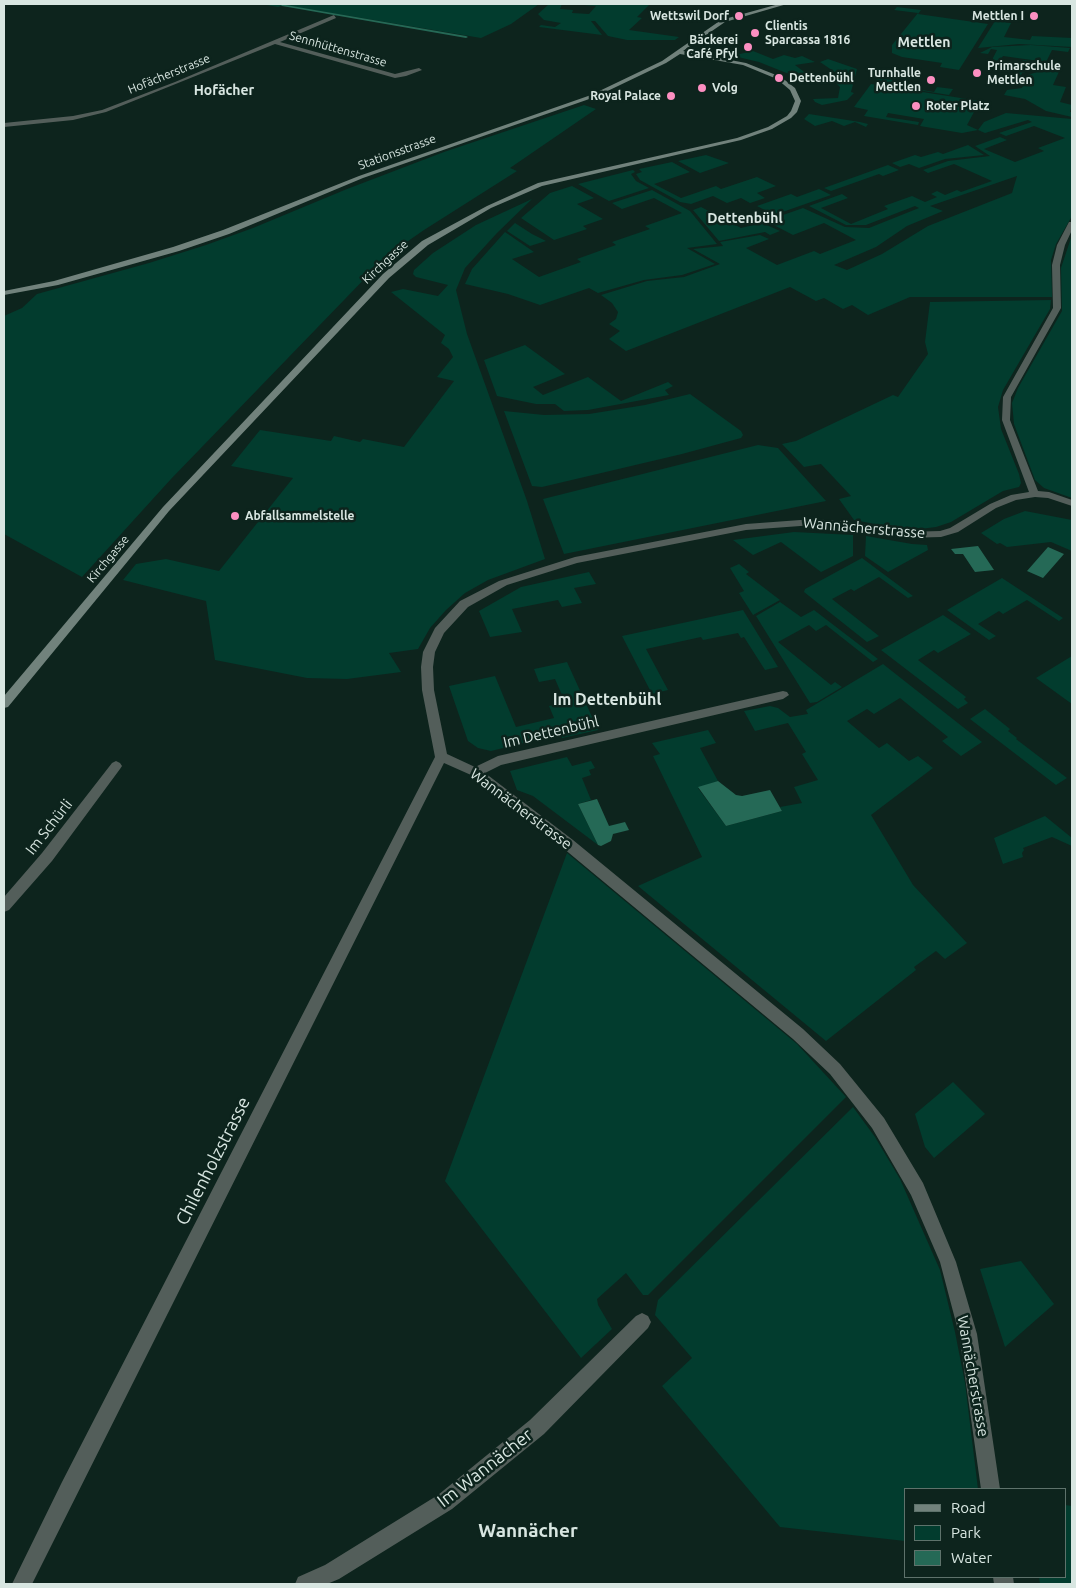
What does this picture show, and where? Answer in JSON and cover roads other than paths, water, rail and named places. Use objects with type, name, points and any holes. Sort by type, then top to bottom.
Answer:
[{"type":"street","name":"Stationsstrasse","points":[[4,293],[55,283],[115,267],[226,232],[361,177],[593,96],[640,74],[680,52],[723,21],[784,4]]},
{"type":"street","name":"Hofächerstrasse","points":[[4,125],[74,118],[104,111],[334,17]]},
{"type":"street","name":"Sennhüttenstrasse","points":[[276,42],[395,76],[419,70]]},
{"type":"street","name":"Kirchgasse","points":[[4,704],[166,509],[386,276],[425,243],[476,214],[540,184],[740,139],[770,128],[794,112],[798,101],[793,90],[779,78],[744,64],[680,52]]},
{"type":"street","points":[[1035,494],[1027,478],[1006,420],[1007,397],[1057,308],[1056,265],[1061,245],[1072,224]]},
{"type":"street","name":"Wannächerstrasse","points":[[991,1488],[968,1334],[948,1262],[917,1189],[878,1123],[835,1069],[798,1034],[568,844],[475,772],[442,757],[428,690],[427,667],[429,652],[439,631],[458,610],[483,592],[503,583],[575,560],[746,527],[786,522],[814,522],[857,526],[905,535],[941,534],[954,530],[993,506],[1014,497],[1035,494],[1049,495],[1072,503]]},
{"type":"street","name":"Im Dettenbühl","points":[[475,772],[498,761],[783,695]]},
{"type":"street","name":"Chilenholzstrasse","points":[[22,1584],[442,757]]},
{"type":"street","name":"Im Schürli","points":[[4,906],[47,857],[116,766]]},
{"type":"street","name":"Im Wannächer","points":[[305,1584],[332,1572],[445,1502],[537,1427],[642,1322]]},
{"type":"water","points":[[978,546],[994,570],[975,572],[963,554],[955,554],[951,549]]},
{"type":"water","points":[[1048,547],[1064,554],[1043,578],[1027,571]]},
{"type":"water","points":[[718,781],[736,795],[742,796],[770,790],[782,811],[726,826],[698,787]]},
{"type":"water","points":[[597,799],[609,826],[625,822],[629,830],[613,834],[611,841],[601,846],[598,845],[578,804]]},
{"type":"waterway","points":[[282,5],[466,37]]},
{"type":"place","name":"Wettswil Dorf","points":[[739,16]]},
{"type":"place","name":"Mettlen I","points":[[1034,16]]},
{"type":"place","name":"Clientis Sparcassa 1816","points":[[755,33]]},
{"type":"place","name":"Bäckerei Café Pfyl","points":[[748,47]]},
{"type":"place","name":"Primarschule Mettlen","points":[[977,73]]},
{"type":"place","name":"Dettenbühl","points":[[779,78]]},
{"type":"place","name":"Turnhalle Mettlen","points":[[931,80]]},
{"type":"place","name":"Volg","points":[[702,88]]},
{"type":"place","name":"Royal Palace","points":[[671,96]]},
{"type":"place","name":"Roter Platz","points":[[916,106]]},
{"type":"place","name":"Abfallsammelstelle","points":[[235,516]]},
{"type":"district","name":"Mettlen","points":[[924,42]]},
{"type":"district","name":"Hofächer","points":[[224,90]]},
{"type":"district","name":"Dettenbühl","points":[[745,218]]},
{"type":"district","name":"Im Dettenbühl","points":[[607,700]]},
{"type":"district","name":"Wannächer","points":[[528,1531]]}]
